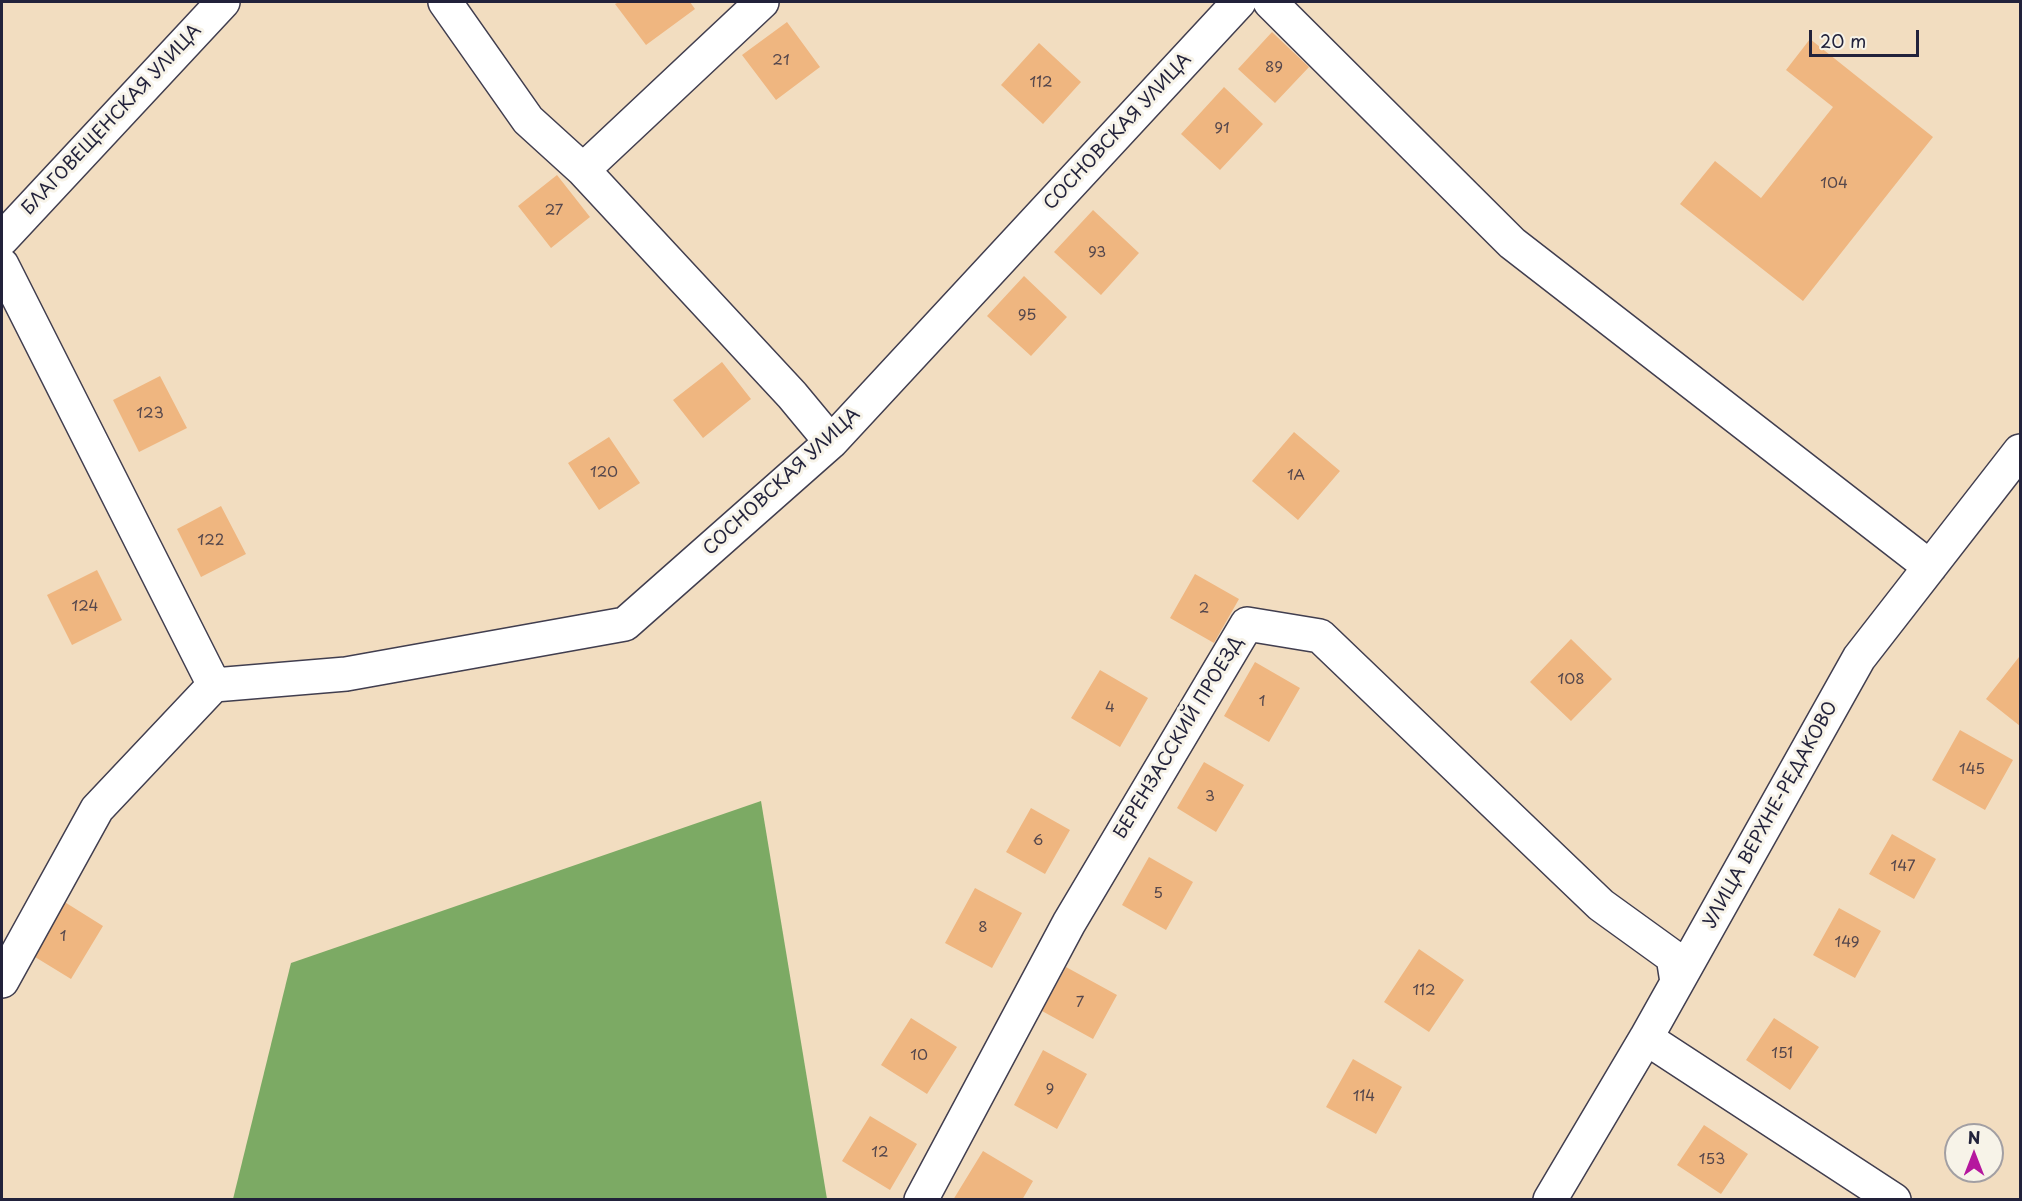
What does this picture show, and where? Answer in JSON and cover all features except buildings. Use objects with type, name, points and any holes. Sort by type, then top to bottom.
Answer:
[{"type":"street","name":"БЛАГОВЕЩЕНСКАЯ УЛИЦА","points":[[2,239],[223,2]]},
{"type":"street","points":[[445,2],[528,120],[583,170],[792,395],[831,441]]},
{"type":"street","points":[[583,170],[762,2]]},
{"type":"street","name":"СОСНОВСКАЯ УЛИЦА","points":[[214,685],[346,674],[625,624],[831,441],[1239,2]]},
{"type":"street","points":[[1270,2],[1512,243],[1929,567]]},
{"type":"street","points":[[2,265],[214,685],[97,809],[2,981]]},
{"type":"street","name":"УЛИЦА ВЕРХНЕ-РЕДАКОВО","points":[[1550,1200],[1646,1038],[1859,658],[2020,451]]},
{"type":"street","name":"БЕРЕНЗАССКИЙ ПРОЕЗД","points":[[921,1200],[1069,923],[1247,624],[1320,636],[1601,905],[1673,957],[1677,982]]},
{"type":"street","points":[[1646,1038],[1894,1200]]},
{"type":"green space","points":[[761,801],[827,1199],[233,1199],[291,963]]}]
